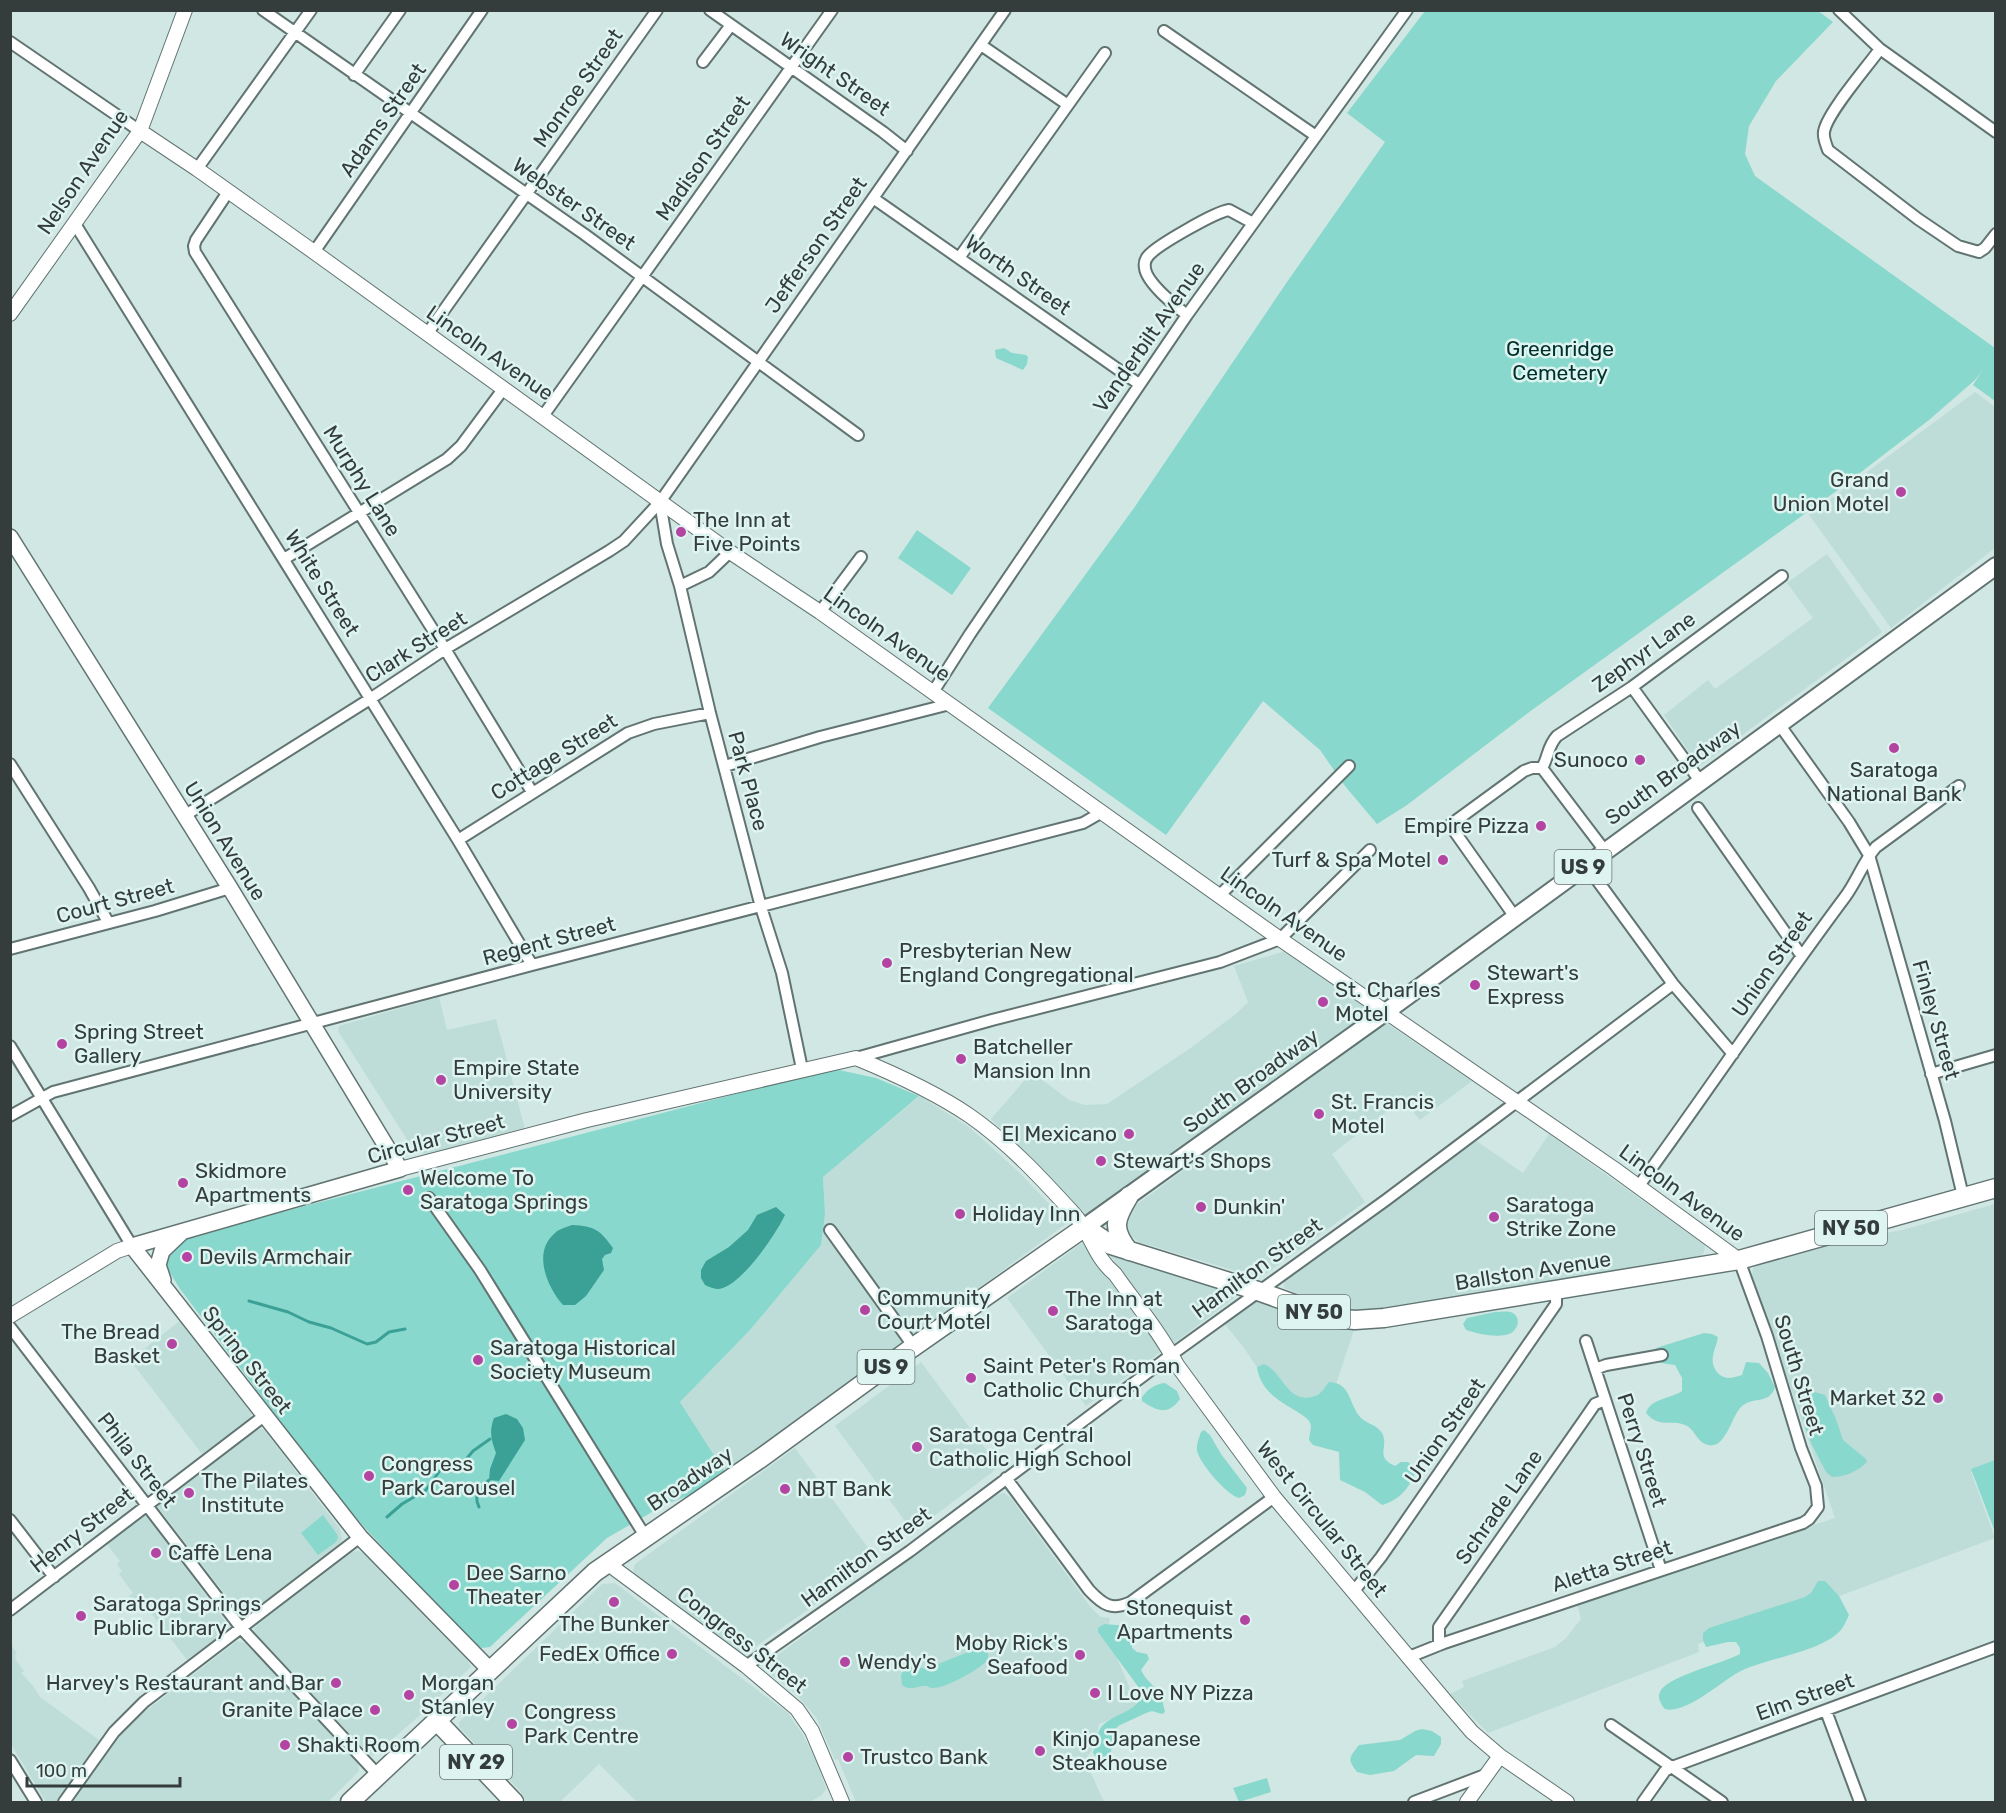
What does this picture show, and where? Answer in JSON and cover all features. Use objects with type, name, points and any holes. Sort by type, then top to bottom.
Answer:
[{"type":"highway","name":"Ballston Avenue","points":[[1085,1227],[1111,1245],[1258,1291],[1333,1318],[1355,1320],[1384,1318],[1739,1260],[1995,1188]]},
{"type":"highway","points":[[1129,1196],[1116,1224],[1119,1239],[1129,1251]]},
{"type":"highway","name":"Broadway","points":[[350,1803],[595,1572],[761,1458],[1085,1227]]},
{"type":"highway","name":"NY 29","points":[[437,1721],[514,1803]]},
{"type":"main road","name":"Union Avenue","points":[[10,537],[230,888],[400,1169]]},
{"type":"main road","name":"South Broadway","points":[[1085,1227],[1387,1011],[1995,566]]},
{"type":"main road","name":"Circular Street","points":[[132,1246],[400,1169]]},
{"type":"main road","points":[[167,1292],[158,1265],[162,1251],[184,1231]]},
{"type":"main road","name":"Spring Street","points":[[132,1246],[360,1537],[490,1670]]},
{"type":"street","name":"Nelson Avenue","points":[[10,314],[140,131],[186,10]]},
{"type":"street","name":"Webster Street","points":[[263,10],[642,276],[858,435]]},
{"type":"street","points":[[197,169],[310,10]]},
{"type":"street","points":[[354,75],[400,10]]},
{"type":"street","name":"Adams Street","points":[[314,252],[483,10]]},
{"type":"street","name":"Monroe Street","points":[[427,334],[657,10]]},
{"type":"street","name":"Wright Street","points":[[710,10],[883,132],[906,151]]},
{"type":"street","name":"Madison Street","points":[[543,416],[832,10]]},
{"type":"street","name":"Jefferson Street","points":[[660,502],[1005,10]]},
{"type":"street","name":"Vanderbilt Avenue","points":[[933,692],[1139,384],[1407,10]]},
{"type":"street","points":[[1839,10],[1880,49],[1995,132]]},
{"type":"street","points":[[703,62],[730,25]]},
{"type":"street","points":[[1164,31],[1316,136]]},
{"type":"street","name":"Lincoln Avenue","points":[[10,42],[197,169],[730,552],[820,612],[1280,939],[1387,1011],[1739,1260]]},
{"type":"street","points":[[981,45],[1068,105]]},
{"type":"street","points":[[1880,49],[1825,126],[1823,135],[1828,150],[1918,219],[1958,246],[1979,252],[1985,248],[1995,234]]},
{"type":"street","points":[[959,258],[1106,53]]},
{"type":"street","name":"Murphy Lane","points":[[228,192],[196,240],[195,252],[532,792]]},
{"type":"street","name":"Worth Street","points":[[873,198],[1139,384]]},
{"type":"street","points":[[1187,315],[1149,279],[1144,270],[1149,254],[1221,211],[1229,210],[1237,213],[1253,223]]},
{"type":"street","name":"White Street","points":[[75,224],[458,840],[532,965]]},
{"type":"street","points":[[284,559],[447,459],[461,446],[504,388]]},
{"type":"street","name":"Park Place","points":[[660,502],[667,544],[680,586],[710,713],[761,907],[779,959],[802,1069]]},
{"type":"street","name":"Clark Street","points":[[184,816],[445,650],[609,551],[624,541],[660,502]]},
{"type":"street","points":[[680,586],[710,572],[730,552]]},
{"type":"street","points":[[820,612],[861,557]]},
{"type":"street","name":"Zephyr Lane","points":[[1542,768],[1549,746],[1557,736],[1632,687],[1782,576]]},
{"type":"street","points":[[1632,687],[1700,781]]},
{"type":"street","points":[[724,766],[820,737],[950,704]]},
{"type":"street","name":"Cottage Street","points":[[458,840],[628,733],[654,724],[710,713]]},
{"type":"street","name":"Finley Street","points":[[1779,724],[1849,822],[1869,855],[1963,1196]]},
{"type":"street","points":[[10,764],[108,922]]},
{"type":"street","points":[[1220,895],[1349,766]]},
{"type":"street","points":[[1515,917],[1450,825],[1524,771],[1542,768],[1605,851]]},
{"type":"street","name":"Union Street","points":[[1638,1187],[1850,891],[1869,855],[1876,847],[1959,786]]},
{"type":"street","points":[[1698,808],[1802,955]]},
{"type":"street","name":"Regent Street","points":[[10,1116],[53,1092],[532,965],[1083,823],[1100,811]]},
{"type":"street","points":[[856,1058],[992,1020],[1220,962],[1280,939],[1370,850]]},
{"type":"street","points":[[1586,865],[1673,984],[1733,1054]]},
{"type":"street","name":"Court Street","points":[[10,949],[155,911],[230,888]]},
{"type":"street","name":"Hamilton Street","points":[[746,1666],[910,1551],[1673,984]]},
{"type":"street","name":"Spring Street","points":[[10,1046],[132,1246]]},
{"type":"street","points":[[1931,1074],[1995,1055]]},
{"type":"street","points":[[856,1058],[898,1076],[970,1116],[1024,1162],[1085,1227]]},
{"type":"street","name":"Circular Street","points":[[400,1169],[587,1120],[856,1058]]},
{"type":"street","points":[[429,1198],[480,1270],[645,1536]]},
{"type":"street","name":"West Circular Street","points":[[1085,1227],[1093,1249],[1115,1274],[1166,1345],[1177,1365],[1274,1497],[1472,1732],[1500,1756],[1567,1803]]},
{"type":"street","points":[[830,1230],[914,1347]]},
{"type":"street","name":"Circular Street","points":[[10,1316],[117,1251],[132,1246]]},
{"type":"street","name":"South Street","points":[[1739,1260],[1767,1336],[1801,1448],[1816,1486],[1818,1503]]},
{"type":"street","name":"Union Street","points":[[1354,1591],[1381,1557],[1556,1304],[1556,1289]]},
{"type":"street","name":"Phila Street","points":[[10,1327],[241,1628],[379,1776]]},
{"type":"street","name":"Perry Street","points":[[1586,1341],[1661,1570]]},
{"type":"street","points":[[1595,1369],[1662,1355]]},
{"type":"street","name":"Schrade Lane","points":[[1439,1645],[1439,1627],[1584,1420],[1596,1404],[1605,1401]]},
{"type":"street","name":"Henry Street","points":[[10,1610],[264,1416]]},
{"type":"street","points":[[1006,1479],[1089,1590],[1110,1606],[1131,1602],[1274,1497]]},
{"type":"street","name":"Aletta Street","points":[[1409,1657],[1803,1523],[1814,1515],[1818,1503]]},
{"type":"street","points":[[10,1520],[54,1577]]},
{"type":"street","points":[[64,1803],[104,1744],[144,1702],[360,1537]]},
{"type":"street","name":"Congress Street","points":[[607,1563],[746,1666],[788,1701],[804,1718],[816,1738],[837,1801]]},
{"type":"street","name":"Elm Street","points":[[1643,1803],[1665,1771],[1672,1767],[1995,1647]]},
{"type":"street","points":[[1826,1711],[1860,1803]]},
{"type":"street","points":[[1611,1725],[1722,1803]]},
{"type":"street","points":[[1467,1803],[1500,1756]]},
{"type":"street","points":[[10,1760],[36,1803]]},
{"type":"street","points":[[1414,1803],[1485,1775]]},
{"type":"shaded area","points":[[1975,392],[1995,407],[1995,548],[1891,628],[1809,515]]},
{"type":"shaded area","points":[[1827,554],[1882,632],[1699,767],[1664,715],[1708,680],[1715,689],[1813,618],[1787,583]]},
{"type":"shaded area","points":[[1286,951],[1367,1007],[1368,1013],[1087,1215],[991,1119],[1032,1072],[1069,1100],[1085,1105],[1107,1104],[1192,1047],[1248,1002],[1234,966]]},
{"type":"shaded area","name":"Empire State University","points":[[439,997],[447,1030],[496,1019],[525,1129],[430,1155],[415,1152],[338,1031],[339,1026]]},
{"type":"shaded area","points":[[1385,1022],[1472,1081],[1420,1120],[1403,1099],[1332,1154],[1365,1202],[1263,1276],[1256,1277],[1139,1242],[1131,1236],[1125,1224],[1128,1211]]},
{"type":"shaded area","points":[[920,1096],[969,1127],[1020,1173],[1067,1223],[726,1474],[680,1402],[750,1330],[821,1245],[825,1214],[823,1177]]},
{"type":"shaded area","points":[[1549,1134],[1705,1245],[1704,1252],[1700,1257],[1390,1308],[1345,1311],[1284,1288],[1284,1282],[1475,1140],[1523,1173]]},
{"type":"shaded area","points":[[1995,1204],[1995,1462],[1971,1472],[1995,1538],[1834,1598],[1698,1644],[1699,1652],[1488,1733],[1450,1694],[1464,1687],[1462,1681],[1555,1647],[1566,1638],[1581,1619],[1577,1604],[1835,1518],[1752,1275],[1753,1268],[1758,1264],[1827,1244],[1902,1230]]},
{"type":"shaded area","points":[[776,1207],[785,1215],[766,1246],[747,1269],[728,1286],[719,1289],[705,1285],[701,1278],[701,1270],[706,1261],[729,1247],[748,1230],[757,1215]]},
{"type":"shaded area","points":[[572,1225],[586,1226],[596,1230],[613,1248],[611,1253],[602,1259],[604,1270],[586,1296],[575,1305],[563,1305],[547,1279],[544,1269],[544,1250],[548,1241],[557,1232]]},
{"type":"shaded area","points":[[1082,1243],[1162,1351],[1086,1406],[1007,1298]]},
{"type":"shaded area","points":[[1109,1254],[1232,1292],[1234,1298],[1173,1344]]},
{"type":"shaded area","points":[[1256,1300],[1338,1329],[1354,1330],[1324,1420],[1263,1376],[1224,1323]]},
{"type":"shaded area","points":[[181,1320],[252,1414],[250,1418],[202,1454],[130,1360]]},
{"type":"shaded area","name":"Saratoga Central Catholic High School","points":[[921,1362],[999,1467],[913,1532],[835,1426]]},
{"type":"shaded area","points":[[506,1414],[517,1419],[523,1428],[525,1440],[499,1481],[489,1480],[496,1453],[491,1435],[492,1423],[494,1418]]},
{"type":"shaded area","points":[[262,1429],[340,1529],[342,1539],[340,1544],[247,1615],[241,1615],[157,1506],[255,1430]]},
{"type":"shaded area","points":[[795,1448],[877,1560],[744,1655],[637,1577],[633,1571],[635,1564]]},
{"type":"shaded area","points":[[1003,1493],[1010,1497],[1092,1609],[1101,1617],[1110,1618],[1107,1634],[1138,1708],[1099,1724],[1094,1747],[1085,1760],[1104,1802],[856,1802],[838,1759],[835,1760],[816,1717],[794,1692],[770,1674],[767,1667],[768,1662],[997,1495]]},
{"type":"shaded area","points":[[144,1515],[148,1517],[228,1625],[226,1631],[187,1660],[141,1600],[136,1604],[129,1596],[133,1593],[119,1574],[122,1571],[117,1564],[120,1561],[106,1543]]},
{"type":"shaded area","points":[[359,1551],[467,1660],[471,1667],[373,1756],[256,1635],[254,1629],[350,1552]]},
{"type":"shaded area","points":[[615,1583],[788,1713],[815,1758],[826,1789],[822,1795],[810,1802],[637,1802],[599,1764],[560,1802],[527,1802],[521,1796],[521,1792],[459,1727],[459,1722],[602,1584]]},
{"type":"shaded area","points":[[237,1641],[245,1643],[358,1763],[359,1771],[328,1802],[73,1802],[121,1732]]},
{"type":"shaded area","points":[[11,1644],[17,1654],[15,1655],[16,1660],[24,1671],[21,1673],[40,1697],[99,1740],[56,1802],[46,1802],[11,1744]]},
{"type":"green space","name":"Greenridge Cemetery","points":[[1817,10],[1833,22],[1776,81],[1749,126],[1745,154],[1755,176],[1995,348],[1995,401],[1973,385],[1982,371],[1975,380],[1929,420],[1835,492],[1532,710],[1407,805],[1377,824],[1345,786],[1320,750],[1263,701],[1166,835],[988,708],[1134,508],[1385,142],[1347,113],[1425,11]]},
{"type":"green space","points":[[1004,348],[1012,353],[1028,357],[1023,370],[996,358],[995,350]]},
{"type":"green space","points":[[917,530],[971,568],[952,595],[898,558]]},
{"type":"green space","points":[[839,1070],[876,1078],[919,1096],[823,1177],[825,1214],[821,1245],[750,1330],[680,1402],[726,1474],[690,1495],[666,1504],[607,1538],[490,1647],[482,1648],[475,1645],[365,1528],[333,1490],[180,1289],[166,1266],[167,1252],[182,1238],[801,1077]]},
{"type":"green space","points":[[1495,1312],[1510,1312],[1516,1316],[1518,1323],[1512,1332],[1499,1336],[1482,1334],[1466,1330],[1463,1324],[1467,1318]]},
{"type":"green space","points":[[1704,1333],[1718,1337],[1713,1360],[1714,1367],[1721,1376],[1728,1378],[1742,1375],[1746,1362],[1759,1363],[1768,1373],[1775,1387],[1769,1396],[1741,1407],[1723,1439],[1712,1445],[1702,1442],[1685,1425],[1656,1421],[1646,1413],[1652,1404],[1682,1391],[1682,1378],[1675,1365],[1656,1360],[1652,1355],[1656,1348]]},
{"type":"green space","points":[[1264,1364],[1276,1373],[1291,1391],[1303,1398],[1319,1394],[1329,1382],[1342,1386],[1361,1418],[1376,1427],[1383,1435],[1385,1459],[1395,1466],[1401,1462],[1408,1462],[1417,1470],[1404,1492],[1389,1503],[1382,1505],[1365,1492],[1340,1480],[1339,1452],[1313,1445],[1309,1440],[1311,1426],[1309,1420],[1267,1390],[1257,1367]]},
{"type":"green space","points":[[1165,1383],[1177,1391],[1180,1399],[1171,1408],[1157,1409],[1142,1401],[1142,1397],[1149,1389]]},
{"type":"green space","points":[[1815,1392],[1825,1395],[1843,1440],[1866,1459],[1867,1462],[1851,1473],[1832,1477],[1826,1472],[1811,1442],[1803,1418],[1803,1407],[1806,1398]]},
{"type":"green space","points":[[1204,1430],[1210,1435],[1221,1454],[1247,1488],[1245,1495],[1239,1498],[1228,1491],[1203,1464],[1197,1449],[1201,1432]]},
{"type":"green space","points":[[1995,1460],[1995,1532],[1971,1469]]},
{"type":"green space","points":[[323,1515],[338,1538],[318,1555],[301,1533]]},
{"type":"green space","points":[[1818,1581],[1825,1581],[1839,1596],[1849,1615],[1840,1631],[1820,1644],[1741,1671],[1683,1707],[1665,1709],[1659,1696],[1664,1686],[1683,1676],[1740,1654],[1740,1648],[1736,1642],[1706,1647],[1703,1633],[1709,1628],[1805,1597],[1811,1593]]},
{"type":"green space","points":[[1104,1624],[1128,1626],[1133,1630],[1132,1648],[1137,1652],[1147,1654],[1149,1659],[1141,1670],[1161,1695],[1165,1712],[1162,1714],[1152,1711],[1118,1726],[1113,1735],[1111,1752],[1097,1759],[1093,1753],[1100,1729],[1111,1719],[1136,1705],[1142,1692],[1098,1632],[1098,1628]]},
{"type":"green space","points":[[973,1650],[984,1650],[988,1653],[988,1660],[954,1682],[933,1688],[924,1686],[910,1688],[902,1685],[901,1675],[907,1663],[926,1669]]},
{"type":"green space","points":[[1422,1729],[1432,1731],[1441,1737],[1441,1744],[1434,1756],[1416,1755],[1394,1771],[1370,1775],[1357,1772],[1352,1764],[1350,1758],[1359,1745],[1400,1740]]},
{"type":"green space","points":[[1267,1778],[1271,1792],[1239,1802],[1233,1788]]},
{"type":"waterway","points":[[249,1301],[288,1312],[367,1344],[376,1342],[389,1332],[405,1329]]},
{"type":"waterway","points":[[387,1517],[402,1504],[426,1490],[441,1469],[463,1463],[473,1451],[490,1439]]},
{"type":"waterway","points":[[479,1507],[477,1496],[489,1480]]},
{"type":"place","name":"Grand Union Motel","points":[[1901,492]]},
{"type":"place","name":"The Inn at Five Points","points":[[681,532]]},
{"type":"place","name":"Saratoga National Bank","points":[[1894,748]]},
{"type":"place","name":"Sunoco","points":[[1640,760]]},
{"type":"place","name":"Empire Pizza","points":[[1541,826]]},
{"type":"place","name":"Turf & Spa Motel","points":[[1443,860]]},
{"type":"place","name":"Presbyterian New England Congregational","points":[[887,963]]},
{"type":"place","name":"Stewart's Express","points":[[1475,985]]},
{"type":"place","name":"St. Charles Motel","points":[[1323,1002]]},
{"type":"place","name":"Spring Street Gallery","points":[[62,1044]]},
{"type":"place","name":"Batcheller Mansion Inn","points":[[961,1059]]},
{"type":"place","name":"Empire State University","points":[[441,1080]]},
{"type":"place","name":"St. Francis Motel","points":[[1319,1114]]},
{"type":"place","name":"El Mexicano","points":[[1129,1134]]},
{"type":"place","name":"Stewart's Shops","points":[[1101,1161]]},
{"type":"place","name":"Skidmore Apartments","points":[[183,1183]]},
{"type":"place","name":"Welcome To Saratoga Springs","points":[[408,1190]]},
{"type":"place","name":"Dunkin'","points":[[1201,1207]]},
{"type":"place","name":"Holiday Inn","points":[[960,1214]]},
{"type":"place","name":"Saratoga Strike Zone","points":[[1494,1217]]},
{"type":"place","name":"Devils Armchair","points":[[187,1257]]},
{"type":"place","name":"Community Court Motel","points":[[865,1310]]},
{"type":"place","name":"The Inn at Saratoga","points":[[1053,1311]]},
{"type":"place","name":"The Bread Basket","points":[[172,1344]]},
{"type":"place","name":"Saratoga Historical Society Museum","points":[[478,1360]]},
{"type":"place","name":"Saint Peter's Roman Catholic Church","points":[[971,1378]]},
{"type":"place","name":"Market 32","points":[[1938,1398]]},
{"type":"place","name":"Saratoga Central Catholic High School","points":[[917,1447]]},
{"type":"place","name":"Congress Park Carousel","points":[[369,1476]]},
{"type":"place","name":"NBT Bank","points":[[785,1489]]},
{"type":"place","name":"The Pilates Institute","points":[[189,1493]]},
{"type":"place","name":"Caffè Lena","points":[[156,1553]]},
{"type":"place","name":"Dee Sarno Theater","points":[[454,1585]]},
{"type":"place","name":"The Bunker","points":[[614,1602]]},
{"type":"place","name":"Saratoga Springs Public Library","points":[[81,1616]]},
{"type":"place","name":"Stonequist Apartments","points":[[1245,1620]]},
{"type":"place","name":"FedEx Office","points":[[672,1654]]},
{"type":"place","name":"Moby Rick's Seafood","points":[[1080,1655]]},
{"type":"place","name":"Wendy's","points":[[845,1662]]},
{"type":"place","name":"Harvey's Restaurant and Bar","points":[[336,1683]]},
{"type":"place","name":"I Love NY Pizza","points":[[1095,1693]]},
{"type":"place","name":"Morgan Stanley","points":[[409,1695]]},
{"type":"place","name":"Granite Palace","points":[[375,1710]]},
{"type":"place","name":"Congress Park Centre","points":[[512,1724]]},
{"type":"place","name":"Shakti Room","points":[[285,1745]]},
{"type":"place","name":"Kinjo Japanese Steakhouse","points":[[1040,1751]]},
{"type":"place","name":"Trustco Bank","points":[[848,1757]]}]
